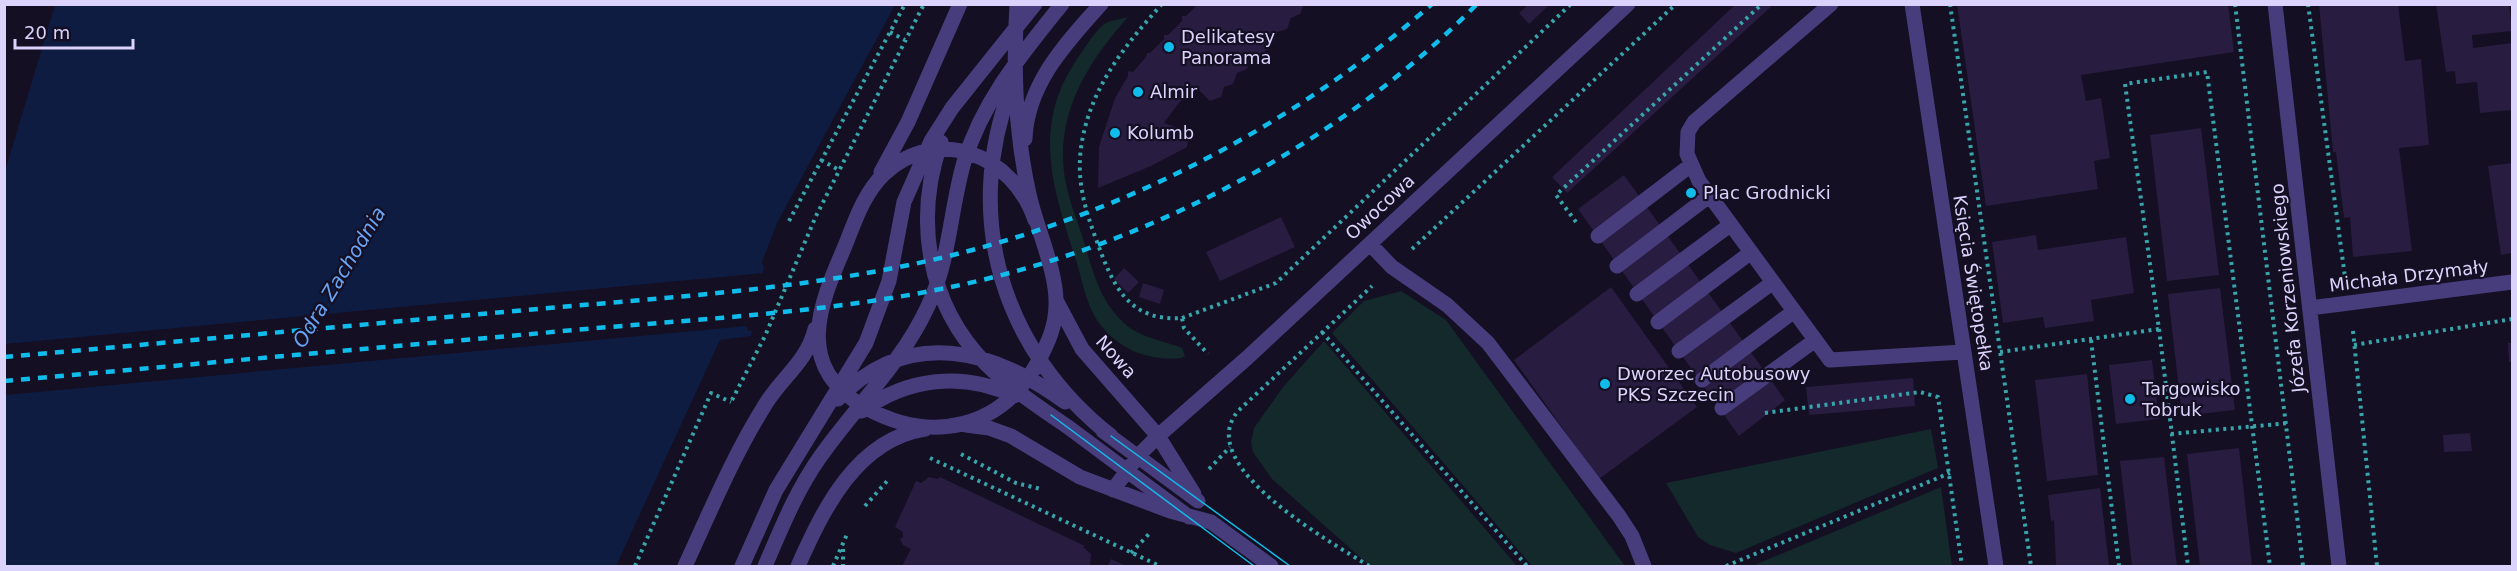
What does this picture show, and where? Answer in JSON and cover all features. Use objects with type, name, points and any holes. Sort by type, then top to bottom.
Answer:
[{"type":"street","points":[[685,567],[745,438],[772,395],[802,360],[813,338],[831,278],[862,205],[908,122],[960,4]]},
{"type":"street","points":[[1017,4],[1015,70],[1025,172],[1035,220]]},
{"type":"street","points":[[742,567],[774,495],[805,442],[842,389],[866,343],[881,306],[904,202],[960,103],[985,67],[1035,4]]},
{"type":"street","points":[[1025,172],[1026,128],[1041,81],[1061,50],[1101,4]]},
{"type":"street","name":"Owocowa","points":[[1158,436],[1370,244],[1628,4]]},
{"type":"street","points":[[1831,4],[1694,123],[1688,132],[1686,143],[1690,165],[1750,254],[1830,360],[1964,351]]},
{"type":"street","name":"Księcia Świętopełka","points":[[1912,4],[1996,567]]},
{"type":"street","name":"Józefa Korzeniowskiego","points":[[2275,4],[2339,567]]},
{"type":"street","points":[[765,567],[800,488],[827,448],[864,406],[916,329],[937,284],[949,245],[958,186],[967,153],[991,100],[1058,9]]},
{"type":"street","points":[[1015,70],[1001,118],[992,162],[991,224],[999,271],[1019,326],[1039,360],[1069,400],[1111,436]]},
{"type":"street","points":[[874,185],[899,163],[932,151],[967,153],[992,162],[1016,183],[1025,195],[1035,220]]},
{"type":"street","points":[[932,151],[927,219],[930,254],[937,284],[952,318],[980,357],[1016,393],[1051,415],[1189,517]]},
{"type":"street","points":[[1598,236],[1690,165]]},
{"type":"street","points":[[1617,266],[1709,196]]},
{"type":"street","name":"Nowa","points":[[1035,220],[1062,315],[1082,348],[1158,436],[1210,522]]},
{"type":"street","points":[[1637,294],[1730,225]]},
{"type":"street","points":[[1370,244],[1392,267],[1447,305],[1505,363],[1619,516],[1632,536],[1644,567]]},
{"type":"street","points":[[1658,322],[1750,254]]},
{"type":"street","name":"Michała Drzymały","points":[[2310,308],[2512,282]]},
{"type":"street","points":[[1679,351],[1772,283]]},
{"type":"street","points":[[798,567],[822,515],[857,466],[875,450],[897,437],[960,425],[985,416],[1016,393],[1039,360],[1051,335],[1056,296]]},
{"type":"street","points":[[1702,380],[1793,312]]},
{"type":"street","points":[[817,321],[822,357],[842,389],[864,406],[903,423],[940,428]]},
{"type":"street","points":[[1722,408],[1814,341]]},
{"type":"street","points":[[842,389],[893,362],[930,353],[957,353],[980,357],[1028,378],[1198,501]]},
{"type":"street","points":[[864,406],[902,389],[942,381],[977,383],[1016,393]]},
{"type":"street","name":"Nowa","points":[[960,425],[989,428],[1011,436],[1080,477],[1189,517],[1210,522],[1271,567]]},
{"type":"street","points":[[1113,490],[1138,456],[1158,436]]},
{"type":"path","points":[[789,220],[905,4]]},
{"type":"path","points":[[726,412],[765,336],[800,249],[924,4]]},
{"type":"path","points":[[1162,4],[1119,54],[1106,75],[1083,136],[1079,184],[1102,256],[1118,290],[1133,305],[1149,315],[1160,318],[1182,318],[1276,283],[1571,4]]},
{"type":"path","points":[[1369,567],[1268,496],[1238,464],[1230,447],[1230,427],[1234,416],[1676,4]]},
{"type":"path","points":[[1950,4],[2031,567]]},
{"type":"path","points":[[2235,4],[2303,567]]},
{"type":"path","points":[[890,32],[905,40]]},
{"type":"path","points":[[2188,567],[2159,329],[2125,84],[2207,72],[2254,427],[2270,567]]},
{"type":"path","points":[[821,160],[839,170]]},
{"type":"path","points":[[1182,318],[1184,328],[1208,354]]},
{"type":"path","points":[[2354,345],[2512,320]]},
{"type":"path","points":[[2000,352],[2159,329]]},
{"type":"path","points":[[1323,332],[1527,567]]},
{"type":"path","points":[[2091,340],[2119,567]]},
{"type":"path","points":[[634,567],[711,393],[731,402]]},
{"type":"path","points":[[2171,434],[2279,424]]},
{"type":"path","points":[[1726,567],[1949,473],[2012,435]]},
{"type":"path","points":[[921,458],[934,459],[1160,567]]},
{"type":"path","points":[[1949,473],[1962,567]]},
{"type":"path","points":[[859,513],[891,476]]},
{"type":"path","points":[[833,567],[849,530]]},
{"type":"green space","points":[[1128,17],[1089,69],[1071,107],[1063,149],[1065,181],[1094,275],[1103,296],[1130,328],[1182,348],[1185,356],[1181,358],[1159,358],[1138,353],[1119,343],[1103,328],[1086,296],[1054,183],[1050,134],[1054,109],[1063,84],[1077,59],[1098,30],[1106,23]]},
{"type":"green space","points":[[1401,291],[1446,320],[1625,566],[1532,566],[1332,333],[1364,301]]},
{"type":"green space","points":[[1324,341],[1517,566],[1370,566],[1272,479],[1253,452],[1251,442],[1254,428],[1283,387]]},
{"type":"green space","points":[[1931,429],[1938,468],[1736,553],[1710,545],[1698,537],[1666,483]]},
{"type":"green space","points":[[1941,487],[1952,566],[1752,566]]},
{"type":"water","name":"Odra Zachodnia","points":[[55,5],[895,5],[777,223],[762,262],[764,267],[751,336],[720,340],[616,566],[5,566],[5,171]]},
{"type":"pier","points":[[767,269],[755,330],[748,331],[747,326],[5,395],[5,344],[765,273]]},
{"type":"building","points":[[1198,4],[1304,4],[1300,14],[1291,18],[1287,29],[1277,32],[1274,42],[1260,57],[1250,60],[1247,69],[1237,73],[1233,84],[1224,87],[1221,97],[1210,101],[1195,86],[1178,104],[1164,123],[1178,128],[1188,141],[1187,147],[1151,166],[1098,188],[1099,147],[1115,98],[1128,76],[1128,71],[1133,72],[1147,53],[1150,53],[1164,39],[1164,35],[1168,35],[1182,21],[1182,16],[1186,16]]},
{"type":"building","points":[[1529,4],[1550,4],[1529,24],[1519,13]]},
{"type":"building","points":[[1736,4],[1774,4],[1567,193],[1552,177]]},
{"type":"building","points":[[1957,4],[2228,4],[2234,52],[2081,75],[2086,101],[2101,98],[2110,158],[2094,161],[2098,189],[1986,206]]},
{"type":"building","points":[[2319,4],[2398,4],[2405,61],[2421,59],[2429,145],[2399,148],[2412,251],[2353,257],[2350,217],[2344,218],[2336,152],[2333,152]]},
{"type":"building","points":[[2436,4],[2509,4],[2512,31],[2472,35],[2473,48],[2512,43],[2512,110],[2480,113],[2477,82],[2456,84],[2455,71],[2446,72]]},
{"type":"building","points":[[2201,128],[2219,275],[2167,281],[2150,135]]},
{"type":"building","points":[[2512,163],[2512,253],[2501,255],[2488,166]]},
{"type":"building","points":[[1624,175],[1785,400],[1739,436],[1578,209]]},
{"type":"building","points":[[1281,217],[1295,247],[1220,281],[1206,252]]},
{"type":"building","points":[[2036,235],[2038,250],[2126,237],[2134,293],[2091,300],[2094,321],[2045,328],[2043,317],[2003,323],[1992,242]]},
{"type":"building","points":[[1124,268],[1139,282],[1128,293],[1114,279]]},
{"type":"building","points":[[1143,283],[1164,290],[1160,304],[1139,297]]},
{"type":"building","name":"Dworzec Autobusowy PKS Szczecin","points":[[1611,287],[1697,407],[1599,479],[1514,360]]},
{"type":"building","points":[[2220,288],[2235,410],[2182,416],[2168,294]]},
{"type":"building","points":[[2508,343],[2512,343],[2512,362],[2509,362]]},
{"type":"building","points":[[2152,360],[2159,419],[2116,424],[2109,365]]},
{"type":"building","points":[[2087,374],[2098,475],[2047,481],[2035,380]]},
{"type":"building","points":[[1913,378],[1915,406],[1809,415],[1806,387]]},
{"type":"building","points":[[2470,433],[2472,451],[2444,452],[2443,435]]},
{"type":"building","points":[[2239,448],[2252,566],[2200,566],[2187,454]]},
{"type":"building","points":[[2164,457],[2177,566],[2132,566],[2120,461]]},
{"type":"building","points":[[929,477],[938,479],[940,477],[1085,546],[1083,547],[1091,554],[1090,566],[902,566],[911,549],[903,545],[900,539],[903,537],[903,532],[895,527],[916,481],[921,483]]},
{"type":"building","points":[[2100,488],[2109,566],[2056,566],[2054,520],[2051,521],[2048,495]]},
{"type":"building","points":[[1111,559],[1126,566],[1108,566]]},
{"type":"tram line","points":[[1051,415],[1254,566]]},
{"type":"tram line","points":[[1111,436],[1290,566]]},
{"type":"railway","points":[[4,357],[759,288],[856,275],[976,249],[1047,227],[1117,201],[1185,170],[1251,134],[1314,95],[1432,4]]},
{"type":"railway","points":[[4,381],[795,311],[946,288],[1020,270],[1092,247],[1163,218],[1232,185],[1299,146],[1362,103],[1422,56],[1477,4]]},
{"type":"place","name":"Delikatesy Panorama","points":[[1169,47]]},
{"type":"place","name":"Almir","points":[[1138,92]]},
{"type":"place","name":"Kolumb","points":[[1115,133]]},
{"type":"place","name":"Plac Grodnicki","points":[[1691,193]]},
{"type":"place","name":"Dworzec Autobusowy PKS Szczecin","points":[[1605,384]]},
{"type":"place","name":"Targowisko Tobruk","points":[[2130,399]]}]
